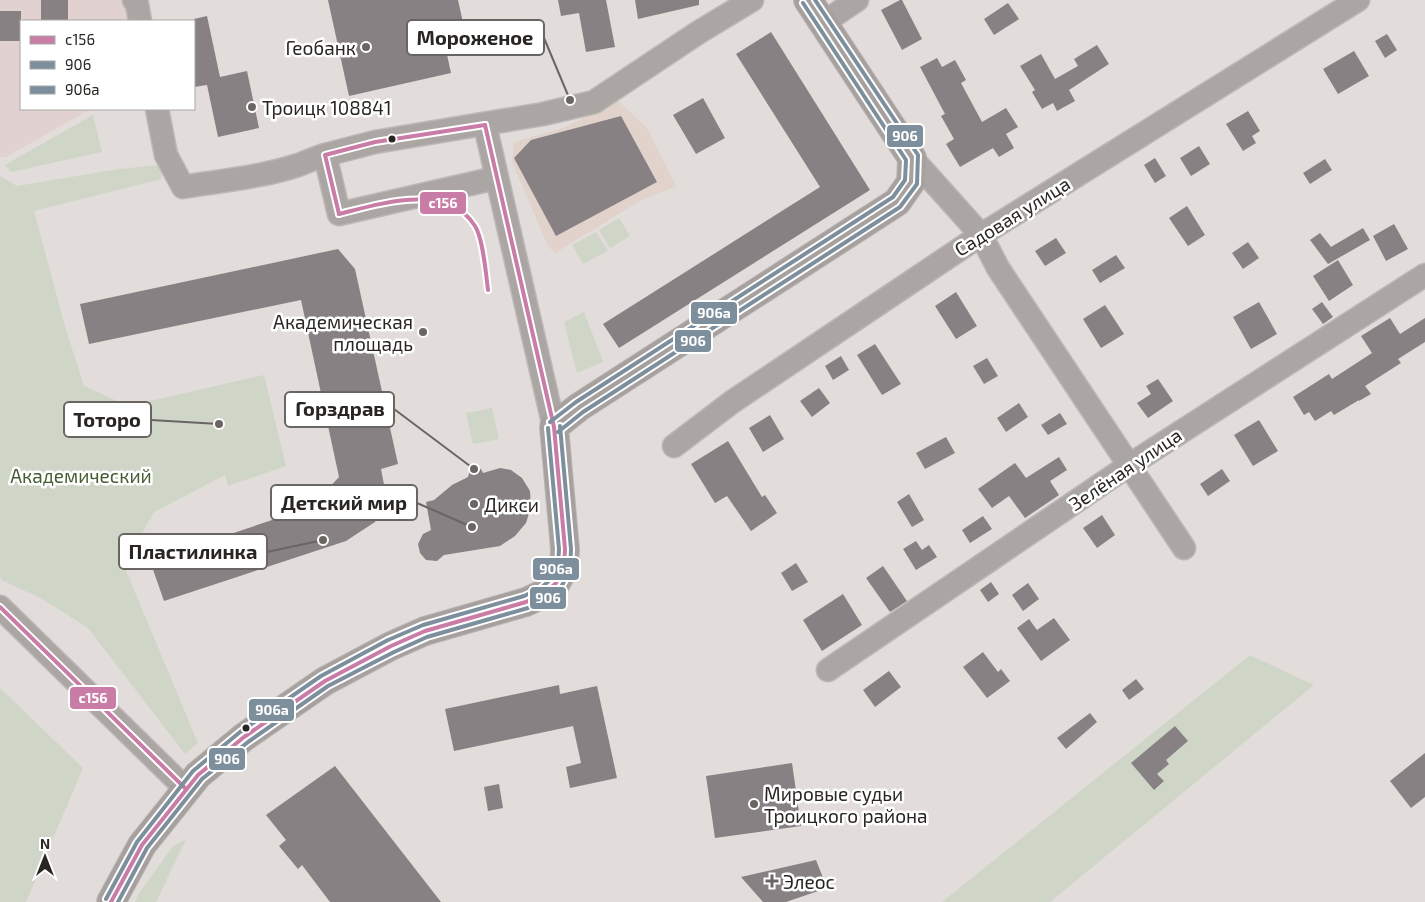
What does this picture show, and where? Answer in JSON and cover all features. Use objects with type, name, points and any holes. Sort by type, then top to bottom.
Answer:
[{"type":"main road","points":[[112,902],[142,845],[186,789],[198,775],[244,737],[325,681],[391,646],[425,632],[526,602],[546,593],[556,583],[564,568],[566,549],[554,427],[579,407],[898,202],[911,182],[912,158],[808,0]]},
{"type":"street","points":[[134,0],[137,4],[140,20]]},
{"type":"street","points":[[157,110],[166,155],[184,187],[274,171],[297,166],[310,159],[375,142],[518,119],[594,102],[699,32],[752,0]]},
{"type":"street","points":[[823,23],[857,0]]},
{"type":"street","name":"Садовая улица","points":[[674,446],[732,402],[981,235],[1358,0]]},
{"type":"street","points":[[485,125],[554,427]]},
{"type":"street","points":[[325,155],[338,214],[496,178]]},
{"type":"street","points":[[912,158],[981,235],[1004,276],[1184,548]]},
{"type":"street","name":"Зелёная улица","points":[[828,670],[1128,466],[1425,274]]},
{"type":"street","points":[[0,606],[186,789]]},
{"type":"shaded area","points":[[0,0],[126,0],[137,20],[20,20],[20,110],[89,110],[6,157],[0,157]]},
{"type":"shaded area","points":[[618,101],[647,128],[676,186],[638,202],[555,253],[548,246],[512,162],[514,142],[563,128]]},
{"type":"green space","points":[[93,115],[102,152],[11,172],[5,165]]},
{"type":"green space","name":"Академический","points":[[160,165],[162,179],[34,211],[66,330],[84,386],[128,406],[264,375],[286,466],[228,486],[225,475],[154,512],[124,566],[198,743],[185,754],[88,628],[42,599],[2,580],[0,577],[0,176],[17,186],[119,169]]},
{"type":"green space","points":[[619,218],[630,236],[610,248],[599,230]]},
{"type":"green space","points":[[596,232],[608,251],[583,264],[572,245]]},
{"type":"green space","points":[[584,312],[603,362],[577,373],[564,322]]},
{"type":"green space","points":[[492,408],[499,439],[473,444],[466,413]]},
{"type":"green space","points":[[1250,655],[1314,685],[1050,902],[942,902]]},
{"type":"green space","points":[[0,688],[83,768],[26,902],[0,902]]},
{"type":"green space","points":[[186,839],[156,902],[135,902],[173,846]]},
{"type":"building","points":[[41,0],[68,0],[68,20],[41,20]]},
{"type":"building","points":[[328,0],[458,0],[466,36],[444,41],[451,73],[349,96]]},
{"type":"building","points":[[558,0],[606,0],[615,47],[586,52],[579,13],[561,16]]},
{"type":"building","points":[[635,0],[699,0],[699,5],[638,19]]},
{"type":"building","points":[[902,0],[922,39],[902,50],[881,10]]},
{"type":"building","points":[[1008,3],[1019,19],[994,35],[984,19]]},
{"type":"building","points":[[0,11],[21,11],[20,41],[0,41]]},
{"type":"building","points":[[207,16],[220,77],[247,71],[259,128],[218,137],[207,85],[195,87],[194,19]]},
{"type":"building","points":[[771,32],[870,190],[619,348],[603,324],[820,187],[736,54]]},
{"type":"building","points":[[1387,34],[1397,50],[1385,58],[1375,41]]},
{"type":"building","points":[[1097,45],[1109,64],[1069,90],[1075,101],[1057,111],[1053,103],[1042,109],[1032,92],[1035,90],[1020,66],[1041,54],[1055,79],[1078,66],[1074,59]]},
{"type":"building","points":[[1354,51],[1369,76],[1338,94],[1323,69]]},
{"type":"building","points":[[937,58],[942,67],[955,60],[966,80],[961,83],[982,122],[1006,108],[1018,127],[1006,134],[1014,148],[999,157],[993,148],[960,167],[946,144],[954,139],[941,116],[945,114],[920,67]]},
{"type":"building","points":[[703,98],[725,138],[696,154],[673,115]]},
{"type":"building","points":[[1248,111],[1260,131],[1252,136],[1256,143],[1243,151],[1226,124]]},
{"type":"building","points":[[621,116],[657,182],[556,236],[514,158],[531,140]]},
{"type":"building","points":[[1199,146],[1210,164],[1191,176],[1180,158]]},
{"type":"building","points":[[1155,158],[1166,176],[1155,183],[1144,165]]},
{"type":"building","points":[[1325,159],[1332,170],[1310,184],[1303,173]]},
{"type":"building","points":[[1187,206],[1205,235],[1188,246],[1169,218]]},
{"type":"building","points":[[1394,224],[1408,249],[1386,261],[1373,236]]},
{"type":"building","points":[[1363,228],[1370,240],[1328,264],[1310,240],[1320,233],[1331,247]]},
{"type":"building","points":[[1056,238],[1066,253],[1045,266],[1035,251]]},
{"type":"building","points":[[1248,242],[1259,258],[1243,269],[1232,253]]},
{"type":"building","points":[[338,249],[355,269],[398,464],[381,469],[386,495],[375,522],[346,541],[164,601],[150,561],[311,507],[339,477],[301,300],[89,344],[80,304]]},
{"type":"building","points":[[1116,255],[1125,268],[1100,283],[1092,270]]},
{"type":"building","points":[[1338,260],[1353,285],[1329,301],[1313,276]]},
{"type":"building","points":[[956,292],[977,326],[956,339],[935,306]]},
{"type":"building","points":[[1259,302],[1277,334],[1251,349],[1233,317]]},
{"type":"building","points":[[1322,302],[1333,317],[1323,324],[1312,309]]},
{"type":"building","points":[[1105,305],[1124,334],[1101,348],[1083,319]]},
{"type":"building","points":[[1390,318],[1400,334],[1425,318],[1425,342],[1398,359],[1401,363],[1365,386],[1371,394],[1334,415],[1331,411],[1315,421],[1309,412],[1304,415],[1293,397],[1329,374],[1332,379],[1372,353],[1361,336]]},
{"type":"building","points":[[875,344],[901,384],[882,395],[857,355]]},
{"type":"building","points":[[841,356],[849,370],[833,380],[825,366]]},
{"type":"building","points":[[987,358],[998,376],[984,384],[973,366]]},
{"type":"building","points":[[1158,379],[1173,401],[1148,418],[1137,403],[1151,394],[1146,386]]},
{"type":"building","points":[[819,388],[830,403],[812,417],[800,401]]},
{"type":"building","points":[[1019,403],[1028,417],[1006,432],[997,418]]},
{"type":"building","points":[[1060,413],[1067,424],[1048,435],[1041,425]]},
{"type":"building","points":[[770,415],[784,439],[763,452],[749,428]]},
{"type":"building","points":[[1259,420],[1278,451],[1253,466],[1234,435]]},
{"type":"building","points":[[946,437],[955,453],[925,469],[916,453]]},
{"type":"building","points":[[728,441],[762,497],[765,495],[777,513],[751,531],[727,496],[715,503],[691,464]]},
{"type":"building","points":[[1059,457],[1067,470],[1050,481],[1059,495],[1025,518],[1009,496],[992,508],[978,489],[1015,463],[1026,478]]},
{"type":"building","points":[[500,468],[511,470],[522,478],[530,491],[531,507],[526,523],[515,536],[500,546],[444,555],[437,561],[426,560],[420,553],[418,544],[423,534],[431,530],[426,502],[434,500],[452,485],[468,477],[470,470],[481,469],[483,473]]},
{"type":"building","points":[[1222,469],[1230,481],[1208,496],[1200,484]]},
{"type":"building","points":[[909,494],[924,520],[912,527],[897,502]]},
{"type":"building","points":[[1102,515],[1115,535],[1097,548],[1083,528]]},
{"type":"building","points":[[983,516],[992,529],[970,543],[962,530]]},
{"type":"building","points":[[916,541],[922,550],[929,545],[937,557],[916,570],[903,549]]},
{"type":"building","points":[[796,563],[808,582],[792,591],[781,573]]},
{"type":"building","points":[[883,566],[907,601],[890,612],[866,578]]},
{"type":"building","points":[[991,582],[999,594],[988,602],[980,590]]},
{"type":"building","points":[[1028,583],[1039,599],[1023,611],[1012,595]]},
{"type":"building","points":[[843,594],[862,625],[822,651],[803,620]]},
{"type":"building","points":[[1054,618],[1070,640],[1041,661],[1017,628],[1029,619],[1037,630]]},
{"type":"building","points":[[983,652],[998,672],[1001,669],[1010,681],[987,698],[963,667]]},
{"type":"building","points":[[889,671],[901,687],[875,707],[863,690]]},
{"type":"building","points":[[1136,679],[1144,689],[1129,700],[1122,690]]},
{"type":"building","points":[[559,685],[560,694],[597,686],[617,778],[570,788],[566,767],[581,763],[573,726],[454,751],[445,709]]},
{"type":"building","points":[[1090,713],[1097,722],[1066,749],[1057,738]]},
{"type":"building","points":[[1175,726],[1188,741],[1166,760],[1169,764],[1157,774],[1164,781],[1154,790],[1131,763]]},
{"type":"building","points":[[1425,753],[1425,797],[1411,808],[1390,781]]},
{"type":"building","points":[[792,763],[801,826],[715,838],[706,776]]},
{"type":"building","points":[[335,766],[441,902],[330,902],[302,865],[298,869],[279,846],[286,840],[266,815]]},
{"type":"building","points":[[499,784],[503,808],[488,811],[484,787]]},
{"type":"building","points":[[816,860],[827,888],[786,902],[763,902],[741,877]]},
{"type":"transit line","name":"906","points":[[558,432],[583,412],[900,207],[917,184],[918,155],[815,0]]},
{"type":"transit line","name":"906а","points":[[550,422],[576,402],[893,197],[905,180],[906,160],[803,3]]},
{"type":"transit line","name":"с156","points":[[339,214],[325,155],[375,142],[485,125]]},
{"type":"transit line","name":"с156","points":[[111,902],[142,845],[198,775],[244,737],[325,681],[391,646],[425,631],[526,602],[545,593],[556,583],[564,568],[565,549],[554,427],[485,125]]},
{"type":"transit line","name":"с156","points":[[339,214],[373,205],[412,200],[430,200],[448,204],[463,212],[478,232],[484,256],[488,290]]},
{"type":"transit line","name":"906","points":[[118,902],[147,848],[202,779],[248,742],[328,686],[394,652],[427,637],[528,608],[548,598],[561,587],[570,571],[571,549],[560,426]]},
{"type":"transit line","name":"906а","points":[[106,899],[137,842],[193,771],[240,732],[321,676],[388,640],[423,625],[524,596],[541,588],[551,579],[558,566],[559,549],[548,428]]},
{"type":"transit line","name":"с156","points":[[0,607],[186,789]]},
{"type":"place","name":"Геобанк","points":[[366,47]]},
{"type":"place","name":"Мороженое","points":[[570,100]]},
{"type":"place","name":"Троицк 108841","points":[[252,107]]},
{"type":"place","name":"Академическая площадь","points":[[423,332]]},
{"type":"place","name":"Тоторо","points":[[219,424]]},
{"type":"place","name":"Горздрав","points":[[474,469]]},
{"type":"place","name":"Дикси","points":[[474,504]]},
{"type":"place","name":"Детский мир","points":[[472,527]]},
{"type":"place","name":"Пластилинка","points":[[323,540]]},
{"type":"place","name":"Мировые судьи Троицкого района","points":[[754,804]]},
{"type":"place","name":"Элеос","points":[[772,881]]}]
